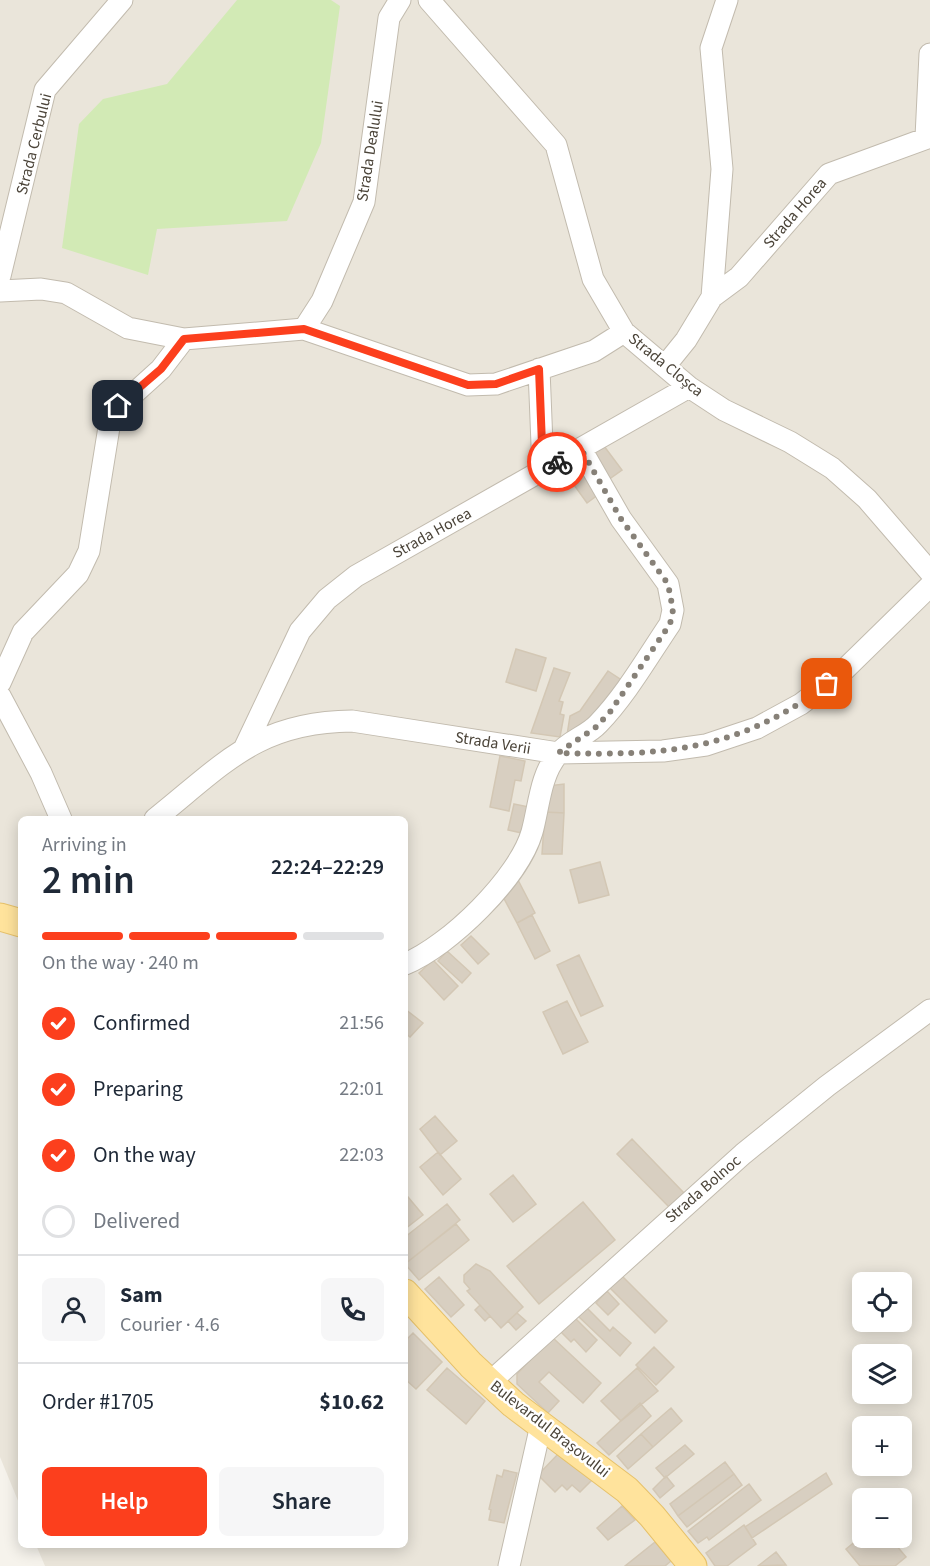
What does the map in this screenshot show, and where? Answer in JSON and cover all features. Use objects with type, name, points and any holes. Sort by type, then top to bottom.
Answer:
[{"type":"main road","points":[[0,917],[18,922]]},
{"type":"main road","name":"Bulevardul Brașovului","points":[[408,1296],[489,1383],[627,1490],[652,1516],[693,1566]]},
{"type":"street","name":"Strada Cerbului","points":[[0,276],[45,90],[122,0]]},
{"type":"street","name":"Strada Dealului","points":[[304,329],[322,301],[364,202],[388,18],[400,0]]},
{"type":"street","name":"Strada Cloșca","points":[[429,0],[556,145],[593,279],[624,332],[689,387],[724,410],[789,442],[832,468],[867,500],[930,572]]},
{"type":"street","points":[[665,366],[686,340],[712,297],[722,169],[711,48],[727,0]]},
{"type":"street","name":"Strada Horea","points":[[712,297],[739,277],[829,174],[928,137],[930,54]]},
{"type":"street","points":[[0,291],[41,289],[66,293],[128,328],[184,339],[304,329],[468,385],[496,384],[594,351],[624,332]]},
{"type":"street","points":[[0,682],[23,632],[78,574],[89,551],[110,421],[118,406],[161,369],[184,339]]},
{"type":"street","points":[[539,369],[543,470]]},
{"type":"street","name":"Strada Horea","points":[[245,747],[300,631],[327,599],[356,576],[689,387]]},
{"type":"street","points":[[408,962],[443,943],[509,874],[527,846],[548,771],[558,753],[595,728],[610,712],[670,624],[673,610],[668,584],[621,519],[581,449]]},
{"type":"street","name":"Strada Verii","points":[[159,816],[245,747],[276,731],[301,725],[352,721],[558,753],[663,751],[706,745],[757,728],[801,704],[840,674],[930,586]]},
{"type":"street","points":[[0,696],[41,773],[59,816]]},
{"type":"street","name":"Strada Bolnoc","points":[[489,1383],[743,1154],[827,1086],[930,1010]]},
{"type":"street","points":[[509,1566],[541,1425]]},
{"type":"shaded area","points":[[0,0],[930,0],[930,1566],[45,1566],[37,1548],[408,1548],[408,816],[18,816],[18,1501],[0,1457]]},
{"type":"green space","points":[[237,0],[331,0],[340,6],[321,143],[287,221],[157,229],[148,275],[62,248],[79,124],[103,99],[167,84]]},
{"type":"building","points":[[601,442],[622,470],[608,480],[587,452]]},
{"type":"building","points":[[574,458],[599,494],[587,503],[561,467]]},
{"type":"building","points":[[516,649],[546,658],[536,691],[506,682]]},
{"type":"building","points":[[554,668],[570,673],[559,701],[563,702],[560,714],[564,715],[560,737],[531,733]]},
{"type":"building","points":[[608,671],[623,681],[584,728],[567,735],[570,716],[580,711]]},
{"type":"building","points":[[500,756],[525,761],[521,781],[515,780],[509,811],[490,807]]},
{"type":"building","points":[[564,784],[564,813],[545,812],[548,786]]},
{"type":"building","points":[[514,804],[529,807],[522,833],[508,830]]},
{"type":"building","points":[[545,812],[564,813],[562,854],[542,854]]},
{"type":"building","points":[[600,862],[609,895],[579,903],[570,870]]},
{"type":"building","points":[[518,880],[535,913],[517,923],[501,893]]},
{"type":"building","points":[[532,915],[550,951],[535,959],[517,923]]},
{"type":"building","points":[[471,936],[489,954],[478,964],[461,945]]},
{"type":"building","points":[[447,951],[471,973],[462,983],[438,961]]},
{"type":"building","points":[[579,955],[603,1006],[581,1016],[557,965]]},
{"type":"building","points":[[433,960],[458,986],[444,1000],[419,973]]},
{"type":"building","points":[[567,1001],[588,1042],[563,1054],[543,1012]]},
{"type":"building","points":[[408,1011],[423,1023],[410,1037],[408,1035]]},
{"type":"building","points":[[435,1116],[457,1141],[440,1155],[420,1129]]},
{"type":"building","points":[[632,1139],[684,1193],[669,1207],[617,1154]]},
{"type":"building","points":[[438,1152],[461,1179],[443,1195],[420,1167]]},
{"type":"building","points":[[513,1175],[536,1204],[513,1222],[490,1194]]},
{"type":"building","points":[[408,1197],[423,1215],[408,1227]]},
{"type":"building","points":[[583,1202],[615,1240],[539,1304],[507,1266]]},
{"type":"building","points":[[447,1204],[460,1220],[408,1262],[408,1235]]},
{"type":"building","points":[[456,1224],[469,1240],[419,1280],[408,1267],[408,1262]]},
{"type":"building","points":[[476,1264],[490,1271],[523,1307],[501,1328],[467,1291],[470,1289],[464,1282],[464,1275]]},
{"type":"building","points":[[622,1276],[667,1321],[655,1333],[610,1288]]},
{"type":"building","points":[[439,1277],[464,1305],[451,1317],[425,1289]]},
{"type":"building","points":[[607,1291],[619,1304],[608,1315],[596,1303]]},
{"type":"building","points":[[480,1305],[490,1316],[485,1321],[475,1310]]},
{"type":"building","points":[[587,1308],[610,1331],[613,1327],[631,1343],[620,1356],[578,1316]]},
{"type":"building","points":[[517,1313],[526,1321],[516,1330],[508,1321]]},
{"type":"building","points":[[575,1318],[597,1340],[586,1352],[574,1339],[571,1342],[561,1332]]},
{"type":"building","points":[[413,1333],[442,1362],[416,1389],[408,1382],[408,1338]]},
{"type":"building","points":[[552,1337],[601,1383],[583,1403],[549,1372],[539,1382],[559,1401],[548,1413],[517,1384],[517,1374]]},
{"type":"building","points":[[654,1347],[674,1367],[656,1385],[636,1365]]},
{"type":"building","points":[[447,1368],[485,1401],[466,1424],[427,1390]]},
{"type":"building","points":[[637,1368],[658,1391],[621,1421],[601,1401]]},
{"type":"building","points":[[640,1403],[651,1416],[609,1455],[597,1443]]},
{"type":"building","points":[[671,1408],[682,1421],[653,1447],[641,1434]]},
{"type":"building","points":[[641,1434],[653,1447],[628,1469],[617,1456]]},
{"type":"building","points":[[685,1445],[694,1454],[665,1478],[656,1468]]},
{"type":"building","points":[[560,1452],[592,1480],[580,1492],[572,1485],[567,1490],[562,1485],[555,1492],[538,1475]]},
{"type":"building","points":[[725,1462],[734,1474],[678,1516],[670,1504]]},
{"type":"building","points":[[504,1470],[517,1473],[504,1523],[489,1520],[491,1510],[489,1509],[497,1475],[502,1477]]},
{"type":"building","points":[[826,1473],[832,1484],[752,1538],[745,1527]]},
{"type":"building","points":[[734,1474],[742,1485],[687,1527],[678,1516]]},
{"type":"building","points":[[666,1476],[674,1486],[660,1498],[653,1489]]},
{"type":"building","points":[[749,1484],[761,1500],[709,1540],[707,1537],[698,1543],[688,1531]]},
{"type":"building","points":[[622,1506],[635,1520],[608,1540],[597,1528]]},
{"type":"building","points":[[744,1525],[756,1544],[727,1566],[715,1566],[706,1553]]},
{"type":"building","points":[[655,1542],[671,1561],[665,1566],[625,1566]]},
{"type":"building","points":[[852,1544],[852,1548],[898,1548],[906,1557],[895,1566],[860,1566],[846,1549]]},
{"type":"building","points":[[776,1552],[786,1565],[758,1566]]},
{"type":"way so far","points":[[557,462],[581,449],[621,519],[668,584],[672,595],[673,610],[670,624],[610,712],[595,728],[558,753],[663,751],[706,745],[757,728],[801,704],[827,684]]},
{"type":"route","points":[[118,406],[161,369],[184,339],[212,339],[304,329],[468,385],[496,384],[539,369],[543,470],[557,462]]}]
